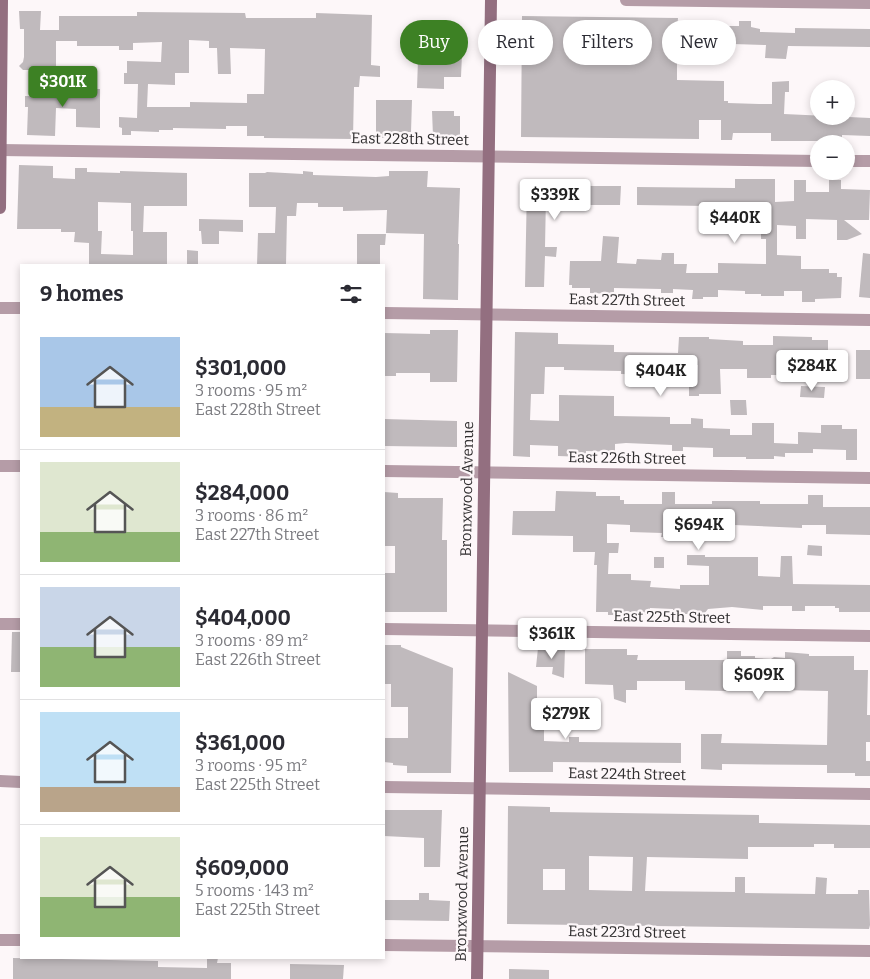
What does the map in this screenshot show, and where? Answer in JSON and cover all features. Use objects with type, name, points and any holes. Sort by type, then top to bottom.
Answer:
[{"type":"street","points":[[0,208],[2,0]]},
{"type":"street","name":"Bronxwood Avenue","points":[[477,979],[491,0]]},
{"type":"street","points":[[626,0],[870,3]]},
{"type":"street","name":"East 228th Street","points":[[0,150],[810,161]]},
{"type":"street","points":[[855,161],[870,161]]},
{"type":"street","points":[[0,308],[20,308]]},
{"type":"street","name":"East 227th Street","points":[[385,313],[870,320]]},
{"type":"street","points":[[0,466],[20,466]]},
{"type":"street","name":"East 226th Street","points":[[385,471],[870,478]]},
{"type":"street","points":[[0,624],[20,624]]},
{"type":"street","name":"East 225th Street","points":[[385,629],[870,636]]},
{"type":"street","points":[[0,781],[20,782]]},
{"type":"street","name":"East 224th Street","points":[[385,787],[870,794]]},
{"type":"street","points":[[0,940],[20,940]]},
{"type":"street","name":"East 223rd Street","points":[[385,945],[870,951]]},
{"type":"building","points":[[19,11],[41,11],[40,30],[59,30],[59,16],[137,16],[137,12],[245,13],[246,18],[316,18],[316,13],[372,15],[371,65],[380,66],[380,77],[360,76],[359,87],[354,87],[353,139],[264,138],[264,136],[247,136],[247,126],[226,126],[226,129],[173,128],[173,130],[159,130],[159,132],[131,131],[131,135],[122,135],[122,128],[119,127],[119,117],[137,118],[138,84],[124,84],[124,73],[127,73],[127,61],[161,62],[162,42],[133,43],[133,50],[119,50],[119,46],[77,46],[77,41],[56,41],[56,70],[23,70],[19,66],[23,62],[24,57],[24,29],[20,29]],"holes":[[[189,40],[209,41],[209,48],[217,48],[218,74],[231,74],[230,48],[265,49],[264,94],[247,94],[247,103],[190,102],[190,107],[147,107],[148,84],[175,85],[175,73],[189,73]]]},
{"type":"building","points":[[522,16],[678,18],[678,20],[662,20],[662,65],[677,65],[677,80],[724,81],[724,101],[728,101],[728,103],[759,104],[772,104],[772,82],[789,81],[789,92],[785,92],[784,114],[810,115],[810,125],[855,125],[855,117],[870,118],[870,136],[810,135],[810,141],[771,141],[771,133],[733,133],[732,140],[721,140],[721,120],[699,120],[699,139],[521,137],[522,65],[553,65],[553,20],[522,20]]},
{"type":"building","points":[[739,21],[751,21],[751,27],[760,29],[760,32],[795,33],[795,28],[870,29],[870,47],[788,46],[786,59],[765,58],[766,45],[736,44],[736,26],[739,26]]},
{"type":"building","points":[[418,65],[462,65],[461,77],[444,77],[444,89],[417,88]]},
{"type":"building","points":[[62,72],[72,72],[72,89],[100,89],[100,128],[76,127],[76,109],[56,108],[55,136],[27,135],[28,107],[25,107],[25,96],[62,97]]},
{"type":"building","points":[[376,100],[412,100],[411,132],[388,132],[388,138],[376,138]]},
{"type":"building","points":[[432,111],[454,111],[454,116],[460,116],[460,136],[458,136],[458,142],[446,142],[446,136],[433,136]]},
{"type":"building","points":[[19,165],[53,166],[53,178],[75,179],[75,168],[87,168],[87,172],[187,173],[187,206],[144,206],[143,232],[167,232],[167,264],[89,264],[89,243],[74,242],[75,232],[61,232],[61,229],[17,229]],"holes":[[[98,202],[131,203],[131,231],[133,231],[133,255],[101,254],[102,231],[98,231]]]},
{"type":"building","points":[[303,171],[313,172],[313,175],[376,177],[389,176],[389,171],[428,171],[427,187],[460,188],[458,300],[423,299],[424,234],[386,233],[387,210],[343,211],[343,207],[318,207],[318,203],[297,203],[296,216],[287,216],[286,264],[257,264],[258,233],[275,233],[276,207],[249,207],[249,173],[303,174]]},
{"type":"building","points":[[735,179],[775,179],[775,202],[794,201],[794,180],[806,180],[806,192],[829,192],[829,180],[841,180],[841,189],[870,190],[869,220],[844,220],[862,234],[847,240],[837,240],[837,220],[806,219],[806,239],[796,239],[796,226],[777,225],[777,255],[801,256],[801,269],[829,269],[829,273],[837,273],[837,277],[842,277],[841,298],[815,299],[815,302],[802,302],[802,291],[784,291],[784,296],[761,296],[761,294],[745,294],[745,291],[718,290],[718,297],[692,299],[693,290],[673,289],[673,293],[661,293],[661,289],[614,288],[614,294],[590,293],[590,288],[572,288],[572,285],[569,285],[570,261],[601,261],[603,236],[619,237],[617,263],[636,264],[637,259],[661,260],[662,253],[674,253],[674,264],[687,264],[686,273],[718,273],[718,263],[766,264],[766,239],[761,239],[761,234],[745,234],[745,222],[761,222],[761,204],[727,202],[727,206],[718,206],[717,213],[707,213],[707,206],[637,205],[637,187],[735,188]]},
{"type":"building","points":[[560,181],[573,182],[573,186],[621,186],[620,205],[577,205],[577,197],[546,196],[545,247],[557,247],[556,257],[545,256],[544,287],[525,287],[527,185],[560,186]]},
{"type":"building","points":[[199,219],[243,220],[243,232],[219,231],[219,244],[202,244]]},
{"type":"building","points":[[357,234],[386,234],[385,245],[380,245],[380,264],[357,264]]},
{"type":"building","points":[[187,250],[198,251],[198,264],[187,264]]},
{"type":"building","points":[[863,253],[870,254],[870,298],[859,297]]},
{"type":"building","points":[[430,330],[458,330],[457,382],[430,382],[430,373],[396,373],[396,376],[385,376],[385,333],[430,334]]},
{"type":"building","points":[[515,332],[558,333],[558,344],[614,345],[614,352],[678,353],[679,337],[709,337],[709,339],[743,341],[743,345],[773,345],[773,336],[812,337],[812,340],[828,340],[828,375],[819,375],[819,365],[800,364],[800,375],[771,375],[771,378],[747,378],[747,369],[720,369],[721,394],[689,396],[689,385],[697,385],[698,365],[666,364],[665,375],[621,374],[621,371],[564,370],[564,367],[545,367],[544,394],[531,394],[530,420],[559,421],[559,395],[614,396],[614,416],[670,417],[670,424],[691,424],[691,418],[703,419],[703,428],[730,429],[730,435],[752,435],[752,423],[774,423],[774,443],[798,444],[798,432],[821,433],[821,425],[842,425],[842,429],[857,429],[857,460],[846,460],[846,450],[813,449],[813,453],[785,453],[785,457],[774,456],[774,459],[746,459],[746,457],[713,457],[713,448],[683,447],[683,451],[672,451],[672,445],[626,443],[615,444],[615,452],[586,451],[586,457],[558,456],[558,446],[530,445],[530,457],[513,456]]},
{"type":"building","points":[[856,350],[870,350],[870,379],[856,379]]},
{"type":"building","points":[[801,386],[825,387],[824,398],[800,397]]},
{"type":"building","points":[[730,400],[746,400],[747,415],[731,415]]},
{"type":"building","points":[[385,419],[457,421],[457,447],[385,446]]},
{"type":"building","points":[[556,491],[596,492],[596,496],[620,496],[620,500],[624,500],[624,504],[662,504],[662,492],[675,492],[675,504],[712,504],[712,501],[760,501],[760,504],[808,504],[808,495],[823,495],[823,507],[870,507],[870,535],[826,534],[826,525],[802,525],[802,528],[734,525],[734,532],[675,533],[675,537],[661,537],[662,533],[630,532],[630,525],[607,524],[607,543],[619,543],[618,553],[609,553],[608,574],[631,574],[631,580],[651,581],[650,587],[680,589],[680,585],[709,585],[709,566],[687,565],[687,555],[758,557],[758,576],[780,577],[781,556],[792,556],[793,584],[870,585],[870,612],[839,612],[839,608],[835,608],[835,606],[805,606],[805,611],[792,611],[792,606],[763,606],[763,610],[732,607],[708,609],[704,614],[683,614],[673,612],[673,609],[650,608],[650,615],[639,615],[639,612],[618,612],[618,615],[608,615],[608,612],[596,612],[597,565],[594,565],[595,552],[573,552],[573,536],[512,535],[513,511],[555,511]]},
{"type":"building","points":[[385,492],[398,493],[398,498],[443,498],[442,540],[447,540],[447,612],[385,612],[385,573],[395,573],[395,546],[385,546]]},
{"type":"building","points":[[808,545],[822,546],[822,556],[807,555]]},
{"type":"building","points":[[654,557],[664,557],[664,568],[654,568]]},
{"type":"building","points":[[12,632],[20,632],[20,672],[11,672]]},
{"type":"building","points":[[385,645],[401,645],[401,647],[453,668],[451,773],[407,773],[407,766],[385,762],[385,738],[408,738],[408,707],[391,707],[391,684],[385,684]]},
{"type":"building","points":[[538,648],[565,649],[564,678],[552,674],[553,667],[536,667]]},
{"type":"building","points":[[585,649],[627,649],[627,655],[638,655],[637,660],[727,660],[727,651],[741,651],[741,656],[771,659],[774,657],[785,658],[785,652],[809,654],[809,656],[854,656],[854,670],[868,670],[867,715],[870,715],[870,742],[866,742],[866,761],[870,761],[870,776],[855,776],[855,773],[827,773],[827,765],[722,764],[722,770],[701,769],[701,734],[722,734],[721,743],[827,745],[828,691],[778,690],[778,686],[747,685],[726,685],[726,691],[685,690],[685,681],[637,681],[637,690],[626,690],[626,703],[614,699],[613,685],[585,684]]},
{"type":"building","points":[[508,672],[537,686],[537,716],[544,716],[544,741],[569,742],[569,737],[579,737],[579,742],[681,743],[681,763],[553,762],[553,772],[509,772]]},
{"type":"building","points":[[508,806],[550,807],[550,812],[759,815],[759,823],[870,825],[870,848],[834,848],[834,844],[814,844],[814,847],[748,847],[748,859],[647,857],[645,891],[735,892],[735,877],[745,877],[745,893],[815,894],[816,877],[827,878],[826,894],[858,894],[858,890],[869,890],[869,929],[507,924]],"holes":[[[589,856],[633,857],[632,891],[589,890]],[[543,869],[565,869],[565,890],[543,890]]]},
{"type":"building","points":[[385,810],[442,810],[440,867],[424,867],[424,838],[385,836]]},
{"type":"building","points":[[419,893],[429,893],[429,900],[450,901],[449,921],[385,920],[385,900],[419,900]]},
{"type":"building","points":[[13,958],[158,961],[158,967],[207,968],[207,959],[218,959],[217,963],[231,963],[231,979],[13,979]]},
{"type":"building","points":[[290,964],[344,965],[343,979],[290,979]]},
{"type":"building","points":[[509,969],[549,970],[549,979],[509,979]]}]
